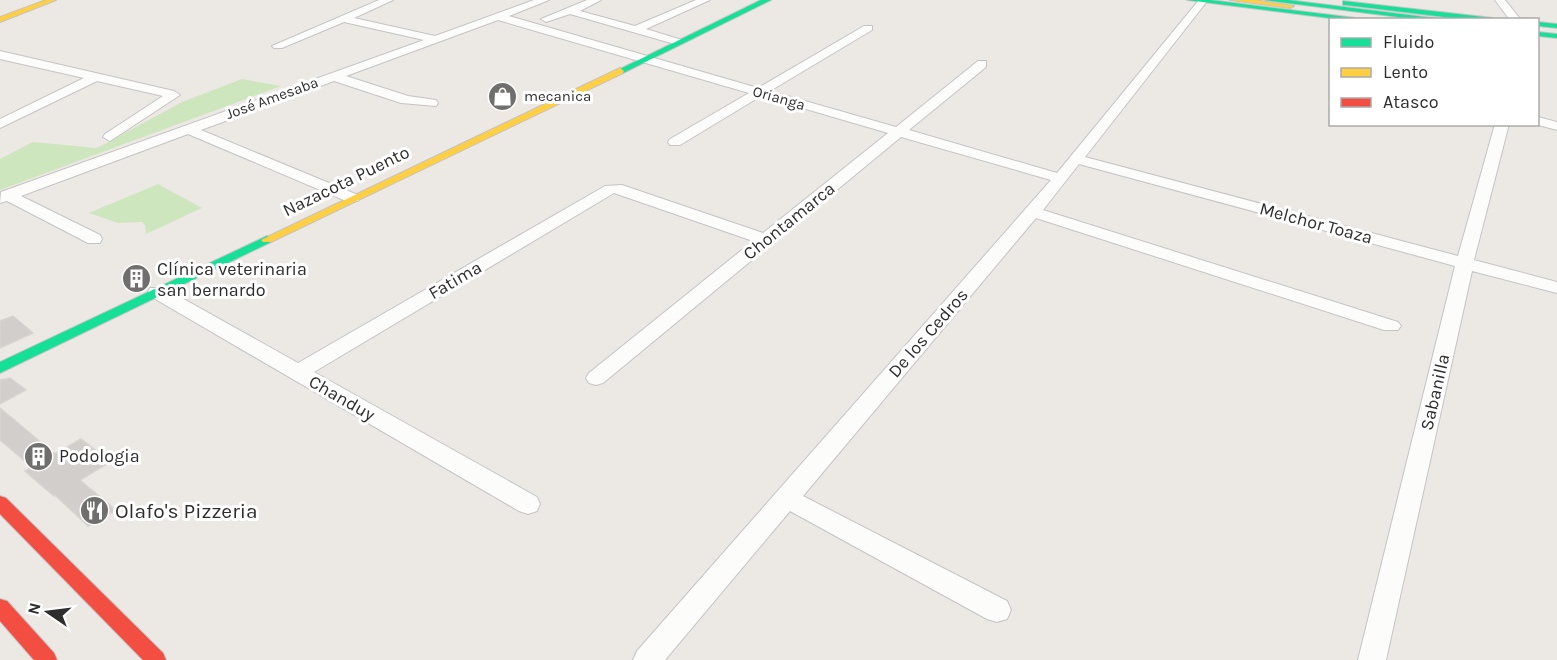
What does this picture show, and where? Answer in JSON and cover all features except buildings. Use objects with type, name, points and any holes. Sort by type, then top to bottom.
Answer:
[{"type":"main road","points":[[0,20],[52,0]]},
{"type":"main road","points":[[708,28],[718,18],[755,0]]},
{"type":"main road","name":"Nazacota Puento","points":[[0,368],[767,0]]},
{"type":"main road","name":"Nazacota Puento","points":[[708,28],[731,21],[778,0]]},
{"type":"main road","points":[[1234,0],[1392,18]]},
{"type":"main road","points":[[1269,0],[1428,18]]},
{"type":"main road","points":[[1315,0],[1476,18]]},
{"type":"main road","points":[[1197,1],[1351,18]]},
{"type":"main road","points":[[1539,24],[1557,26]]},
{"type":"main road","points":[[1539,34],[1557,36]]},
{"type":"main road","points":[[0,503],[156,660]]},
{"type":"main road","points":[[0,607],[47,660]]},
{"type":"street","points":[[278,46],[388,0]]},
{"type":"street","name":"José Amesaba","points":[[4,196],[544,0]]},
{"type":"street","points":[[546,19],[596,0]]},
{"type":"street","points":[[636,30],[705,0]]},
{"type":"street","points":[[1500,0],[1514,18]]},
{"type":"street","name":"De los Cedros","points":[[647,660],[1033,212],[1197,1]]},
{"type":"street","points":[[570,11],[678,42]]},
{"type":"street","points":[[0,12],[15,15]]},
{"type":"street","name":"Orianga","points":[[499,17],[642,60],[1059,178]]},
{"type":"street","points":[[344,19],[435,39]]},
{"type":"street","points":[[675,142],[868,28]]},
{"type":"street","points":[[0,55],[174,96],[110,137]]},
{"type":"street","points":[[0,68],[20,59]]},
{"type":"street","name":"Chontamarca","points":[[596,378],[982,64]]},
{"type":"street","points":[[333,76],[406,100],[431,103]]},
{"type":"street","points":[[0,124],[96,77]]},
{"type":"street","points":[[1539,121],[1557,126]]},
{"type":"street","name":"Sabanilla","points":[[1372,660],[1465,262],[1501,126]]},
{"type":"street","points":[[187,129],[352,198]]},
{"type":"street","name":"Melchor Toaza","points":[[1076,159],[1557,288]]},
{"type":"street","name":"Fatima","points":[[297,373],[614,188],[766,240]]},
{"type":"street","points":[[4,196],[94,239]]},
{"type":"street","points":[[1033,212],[1391,326]]},
{"type":"street","name":"Chanduy","points":[[158,292],[528,504]]},
{"type":"street","points":[[786,498],[997,610]]},
{"type":"green space","points":[[242,79],[281,86],[0,190],[0,159],[33,142],[97,148],[182,102]]},
{"type":"green space","points":[[158,184],[202,208],[146,234],[145,225],[142,222],[118,223],[89,213]]},
{"type":"traffic: fast","points":[[620,71],[767,0]]},
{"type":"traffic: fast","points":[[1191,0],[1351,18]]},
{"type":"traffic: fast","points":[[1269,0],[1428,18]]},
{"type":"traffic: fast","points":[[1346,3],[1476,18]]},
{"type":"traffic: fast","points":[[1539,24],[1557,26]]},
{"type":"traffic: fast","points":[[1539,34],[1557,36]]},
{"type":"traffic: fast","points":[[0,368],[267,240]]},
{"type":"traffic: slow","points":[[0,20],[52,0]]},
{"type":"traffic: slow","points":[[1234,0],[1290,6]]},
{"type":"traffic: slow","points":[[267,240],[620,71]]},
{"type":"traffic: jam","points":[[0,503],[156,660]]},
{"type":"traffic: jam","points":[[0,607],[47,660]]},
{"type":"place","name":"mecanica","points":[[503,96]]},
{"type":"place","name":"Clínica veterinaria san bernardo","points":[[136,279]]},
{"type":"place","name":"Podologia","points":[[38,456]]},
{"type":"place","name":"Olafo's Pizzeria","points":[[94,511]]}]
